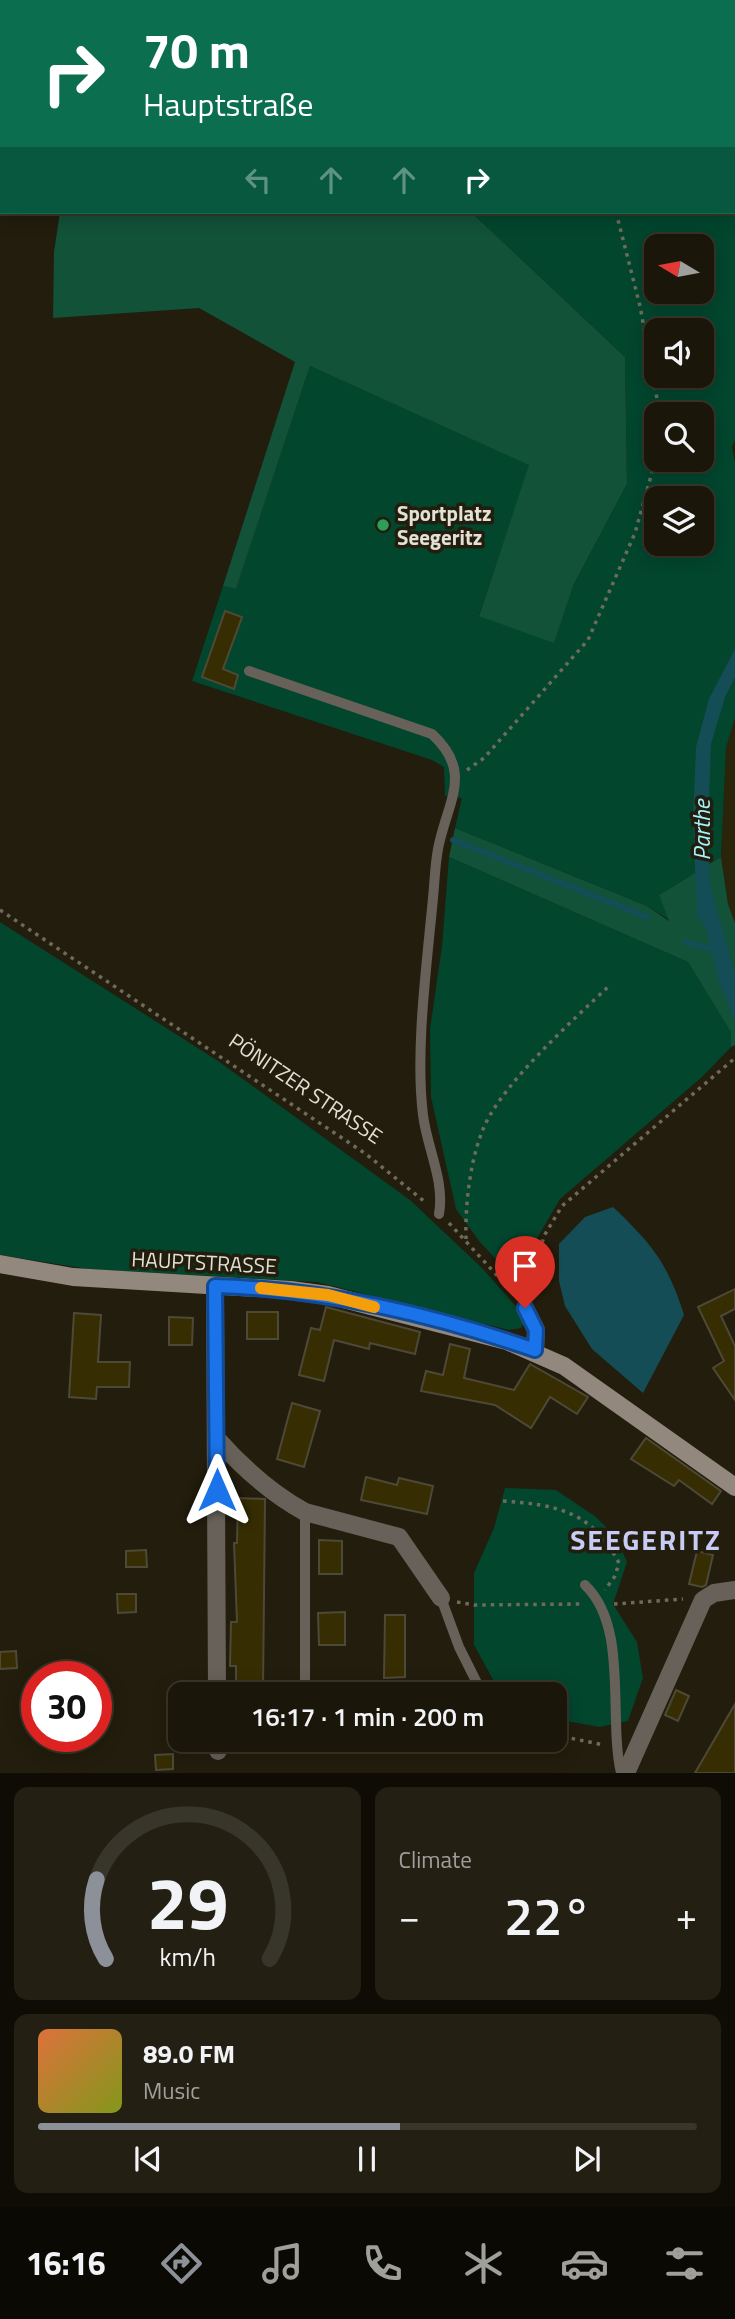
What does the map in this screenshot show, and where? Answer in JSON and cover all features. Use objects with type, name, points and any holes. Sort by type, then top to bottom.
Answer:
[{"type":"street","name":"HAUPTSTRASSE","points":[[0,1264],[73,1277],[291,1290],[328,1295],[535,1350],[564,1366],[735,1487]]},
{"type":"street","points":[[215,1286],[217,1682]]},
{"type":"street","points":[[525,1308],[536,1330],[535,1350]]},
{"type":"street","points":[[217,1439],[237,1462],[305,1512],[399,1537],[441,1598]]},
{"type":"street","points":[[623,1773],[703,1600],[714,1593],[735,1590]]},
{"type":"lane","points":[[250,671],[432,734],[450,754],[456,777],[439,843],[423,1030],[423,1115],[442,1198],[439,1214]]},
{"type":"lane","points":[[305,1512],[305,1682]]},
{"type":"lane","points":[[585,1585],[599,1598],[610,1629],[617,1740],[623,1773]]},
{"type":"lane","points":[[441,1598],[459,1647],[476,1682]]},
{"type":"path","points":[[617,214],[640,306],[658,402]]},
{"type":"path","points":[[456,777],[484,758],[588,640],[635,533],[652,472]]},
{"type":"path","name":"PÖNITZER STRASSE","points":[[0,909],[366,1154],[466,1239],[525,1308]]},
{"type":"path","points":[[466,1239],[470,1192],[484,1127],[526,1069],[609,986]]},
{"type":"path","points":[[525,1308],[544,1236],[562,1206],[735,1058]]},
{"type":"path","points":[[441,1598],[488,1605],[584,1604],[599,1598],[615,1576],[620,1563],[610,1545],[594,1527],[550,1504],[503,1501]]},
{"type":"path","points":[[613,1604],[690,1598]]},
{"type":"path","points":[[567,1738],[601,1746],[617,1740]]},
{"type":"shaded area","points":[[735,718],[735,923],[728,904],[721,857],[726,748]]},
{"type":"green space","points":[[60,214],[473,214],[625,357],[627,484],[574,584],[554,643],[479,616],[529,465],[310,366],[236,589],[223,586],[295,362],[199,308],[53,318],[54,252]]},
{"type":"green space","points":[[473,214],[735,214],[735,440],[732,447],[735,462],[735,718],[726,748],[721,857],[659,895],[671,921],[647,906],[455,828],[462,798],[445,796],[444,767],[432,760],[192,681],[223,586],[236,589],[310,366],[530,465],[479,615],[554,642],[574,584],[627,484],[625,357]]},
{"type":"green space","points":[[455,828],[647,906],[669,921],[659,895],[721,857],[728,904],[735,923],[735,1045],[731,1047],[731,1032],[688,962],[449,857]]},
{"type":"green space","points":[[449,857],[688,962],[732,1032],[731,1047],[702,1077],[560,1199],[536,1240],[522,1282],[517,1282],[479,1241],[456,1209],[431,1097],[430,1029],[442,946]]},
{"type":"green space","points":[[0,922],[218,1061],[410,1200],[483,1269],[519,1310],[524,1322],[521,1328],[509,1330],[317,1282],[88,1269],[0,1255]]},
{"type":"green space","points":[[505,1488],[556,1490],[596,1517],[616,1537],[627,1562],[613,1604],[637,1642],[643,1678],[628,1721],[600,1727],[567,1721],[567,1682],[494,1682],[474,1645],[474,1573],[494,1528]]},
{"type":"water","name":"Parthe","points":[[735,649],[735,677],[725,697],[711,744],[708,830],[710,885],[735,974],[735,1020],[719,982],[706,929],[697,914],[693,821],[696,747],[709,699]]},
{"type":"water","points":[[613,1207],[638,1232],[665,1268],[684,1315],[643,1393],[592,1349],[565,1306],[559,1281],[559,1244],[585,1217]]},
{"type":"building","points":[[225,611],[242,617],[223,669],[238,675],[234,689],[202,677]]},
{"type":"building","points":[[735,1289],[735,1309],[721,1316],[735,1346],[735,1400],[713,1368],[724,1361],[698,1307]]},
{"type":"building","points":[[326,1307],[420,1332],[415,1354],[370,1343],[369,1349],[334,1340],[324,1381],[299,1375],[311,1328],[320,1330]]},
{"type":"building","points":[[247,1312],[278,1312],[278,1339],[247,1339]]},
{"type":"building","points":[[74,1313],[101,1315],[98,1362],[130,1362],[129,1387],[97,1387],[96,1399],[69,1397]]},
{"type":"building","points":[[169,1317],[193,1318],[192,1345],[169,1345]]},
{"type":"building","points":[[450,1344],[470,1349],[464,1378],[514,1390],[530,1364],[588,1397],[577,1414],[550,1397],[531,1428],[495,1405],[421,1391],[426,1371],[443,1375]]},
{"type":"building","points":[[292,1403],[320,1411],[304,1467],[277,1459]]},
{"type":"building","points":[[646,1438],[721,1491],[712,1504],[679,1480],[674,1486],[631,1459]]},
{"type":"building","points":[[366,1477],[397,1485],[399,1478],[433,1486],[427,1514],[361,1500]]},
{"type":"building","points":[[238,1498],[265,1499],[263,1682],[236,1682],[236,1666],[230,1666],[231,1622],[237,1622],[234,1543],[237,1543]]},
{"type":"building","points":[[319,1540],[342,1541],[342,1574],[319,1574]]},
{"type":"building","points":[[146,1550],[147,1567],[126,1567],[126,1551]]},
{"type":"building","points":[[697,1551],[713,1555],[706,1585],[702,1587],[689,1584]]},
{"type":"building","points":[[117,1594],[136,1594],[136,1612],[118,1613]]},
{"type":"building","points":[[345,1612],[345,1645],[319,1645],[318,1613]]},
{"type":"building","points":[[385,1615],[405,1615],[405,1677],[384,1678]]},
{"type":"building","points":[[16,1651],[17,1668],[0,1669],[0,1652]]},
{"type":"building","points":[[676,1690],[689,1696],[678,1721],[665,1715]]},
{"type":"building","points":[[735,1704],[735,1773],[695,1773]]},
{"type":"building","points":[[173,1754],[173,1769],[156,1770],[155,1755]]},
{"type":"waterway","points":[[453,840],[647,917]]},
{"type":"waterway","points":[[686,942],[715,950]]},
{"type":"slow traffic","points":[[261,1288],[328,1295],[374,1307]]},
{"type":"place","name":"Sportplatz Seegeritz","points":[[383,525]]},
{"type":"district","name":"SEEGERITZ","points":[[646,1539]]},
{"type":"route","points":[[217,1490],[215,1286],[328,1295],[535,1350],[536,1330],[525,1308]]}]
